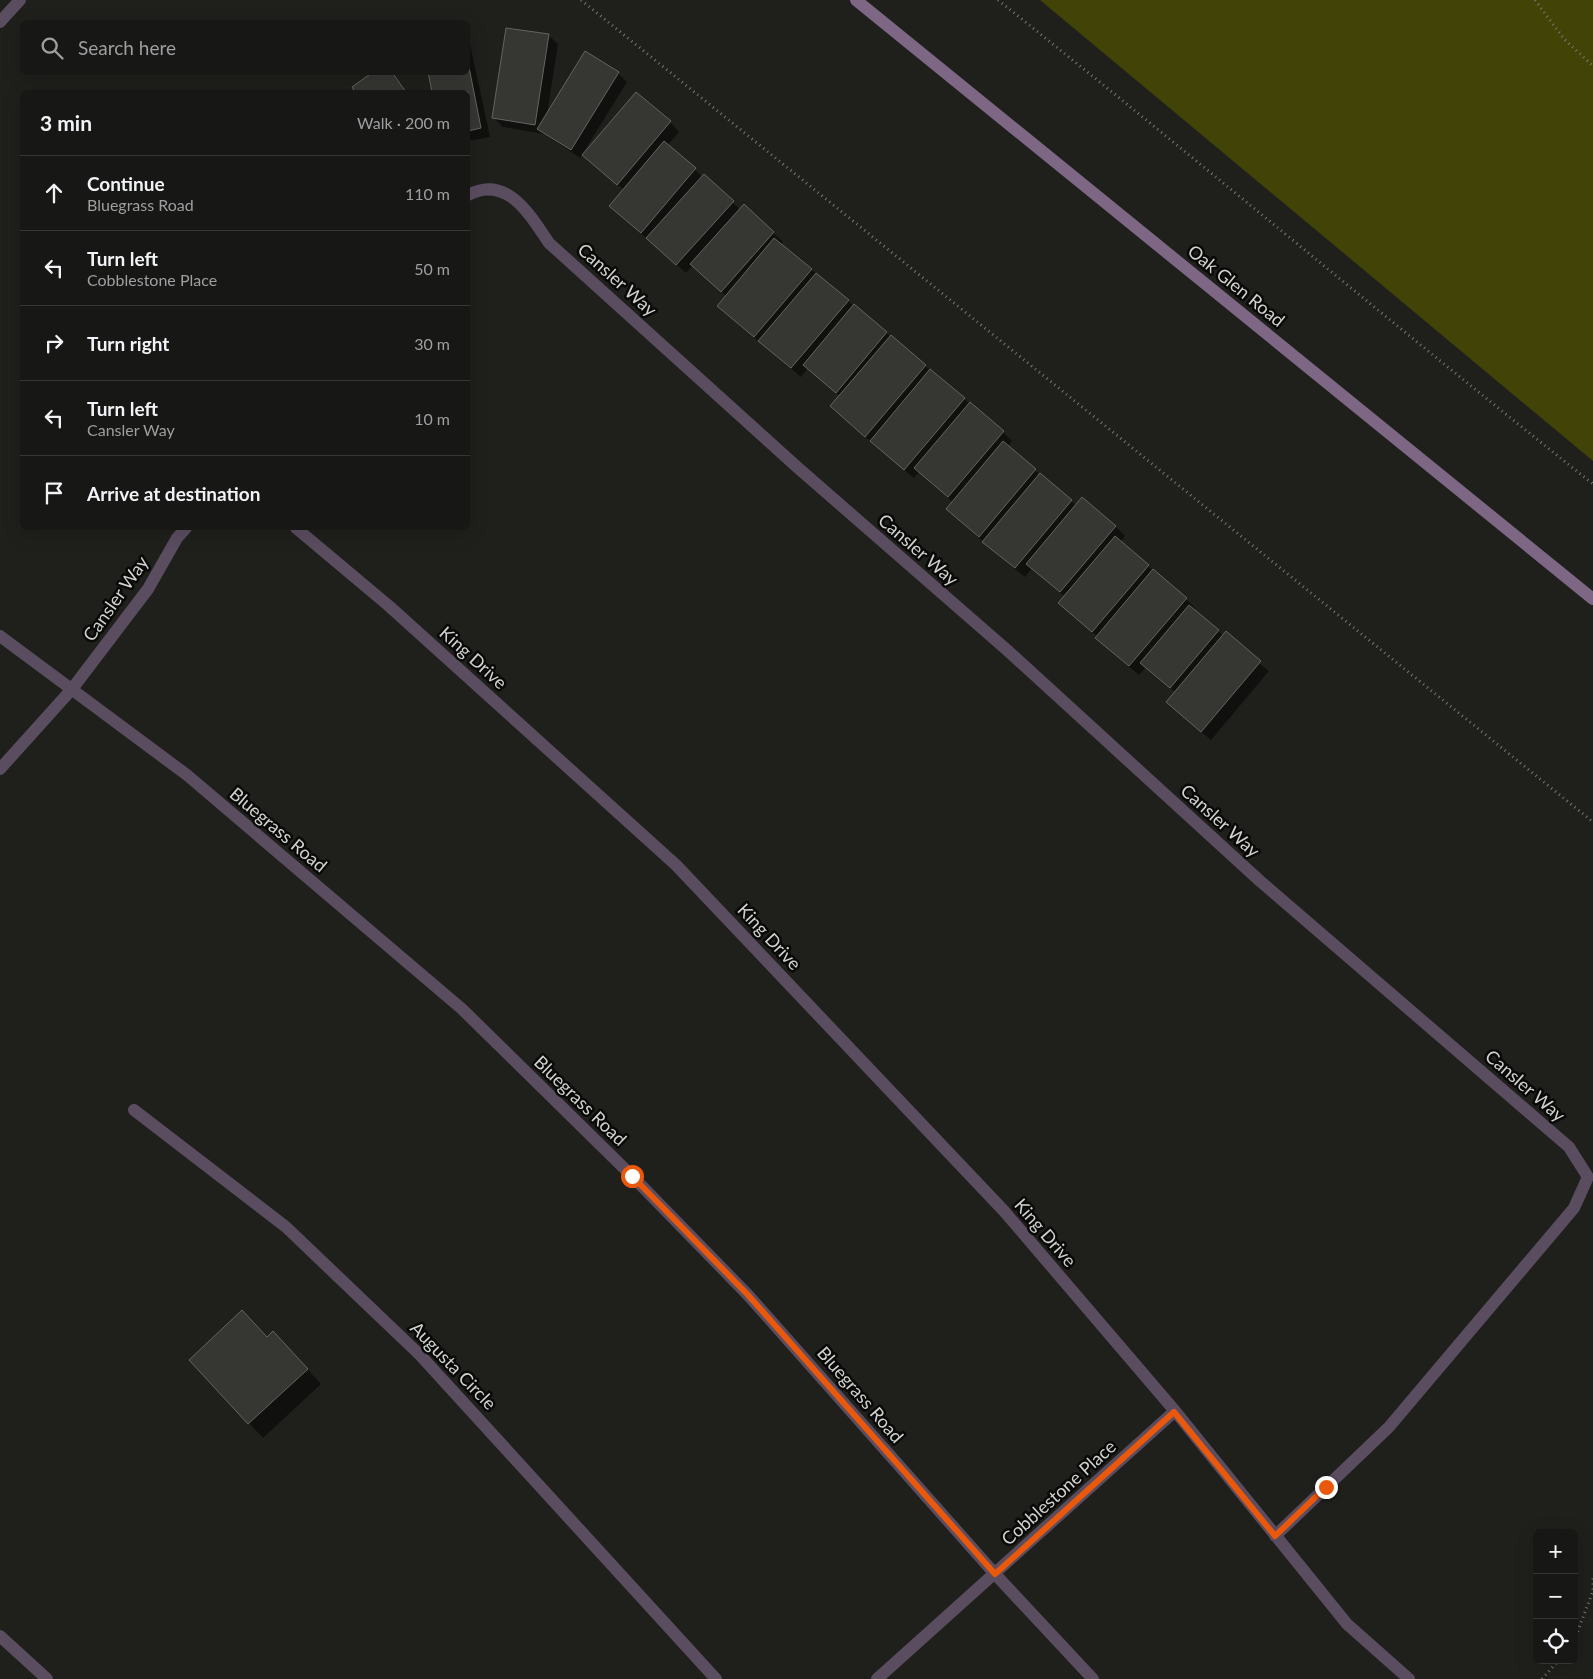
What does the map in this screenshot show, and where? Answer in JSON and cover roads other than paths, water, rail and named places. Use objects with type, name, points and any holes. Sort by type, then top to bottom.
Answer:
[{"type":"main road","name":"Oak Glen Road","points":[[856,0],[1593,599]]},
{"type":"street","points":[[0,22],[20,0]]},
{"type":"street","name":"Cansler Way","points":[[470,193],[478,189],[505,192],[525,208],[549,243],[797,467],[1007,650],[1260,881],[1570,1147],[1588,1177],[1574,1208],[1389,1427],[1275,1536]]},
{"type":"street","name":"Cansler Way","points":[[0,769],[72,689],[148,589],[177,538],[184,530]]},
{"type":"street","name":"King Drive","points":[[298,530],[389,606],[676,865],[1004,1211],[1174,1412],[1347,1624],[1409,1679]]},
{"type":"street","name":"Bluegrass Road","points":[[0,636],[187,775],[462,1009],[632,1176],[748,1295],[995,1574],[1093,1679]]},
{"type":"street","name":"Augusta Circle","points":[[134,1110],[286,1227],[420,1355],[716,1679]]},
{"type":"street","name":"Cobblestone Place","points":[[876,1679],[1174,1412]]},
{"type":"street","points":[[0,1636],[47,1679]]}]
